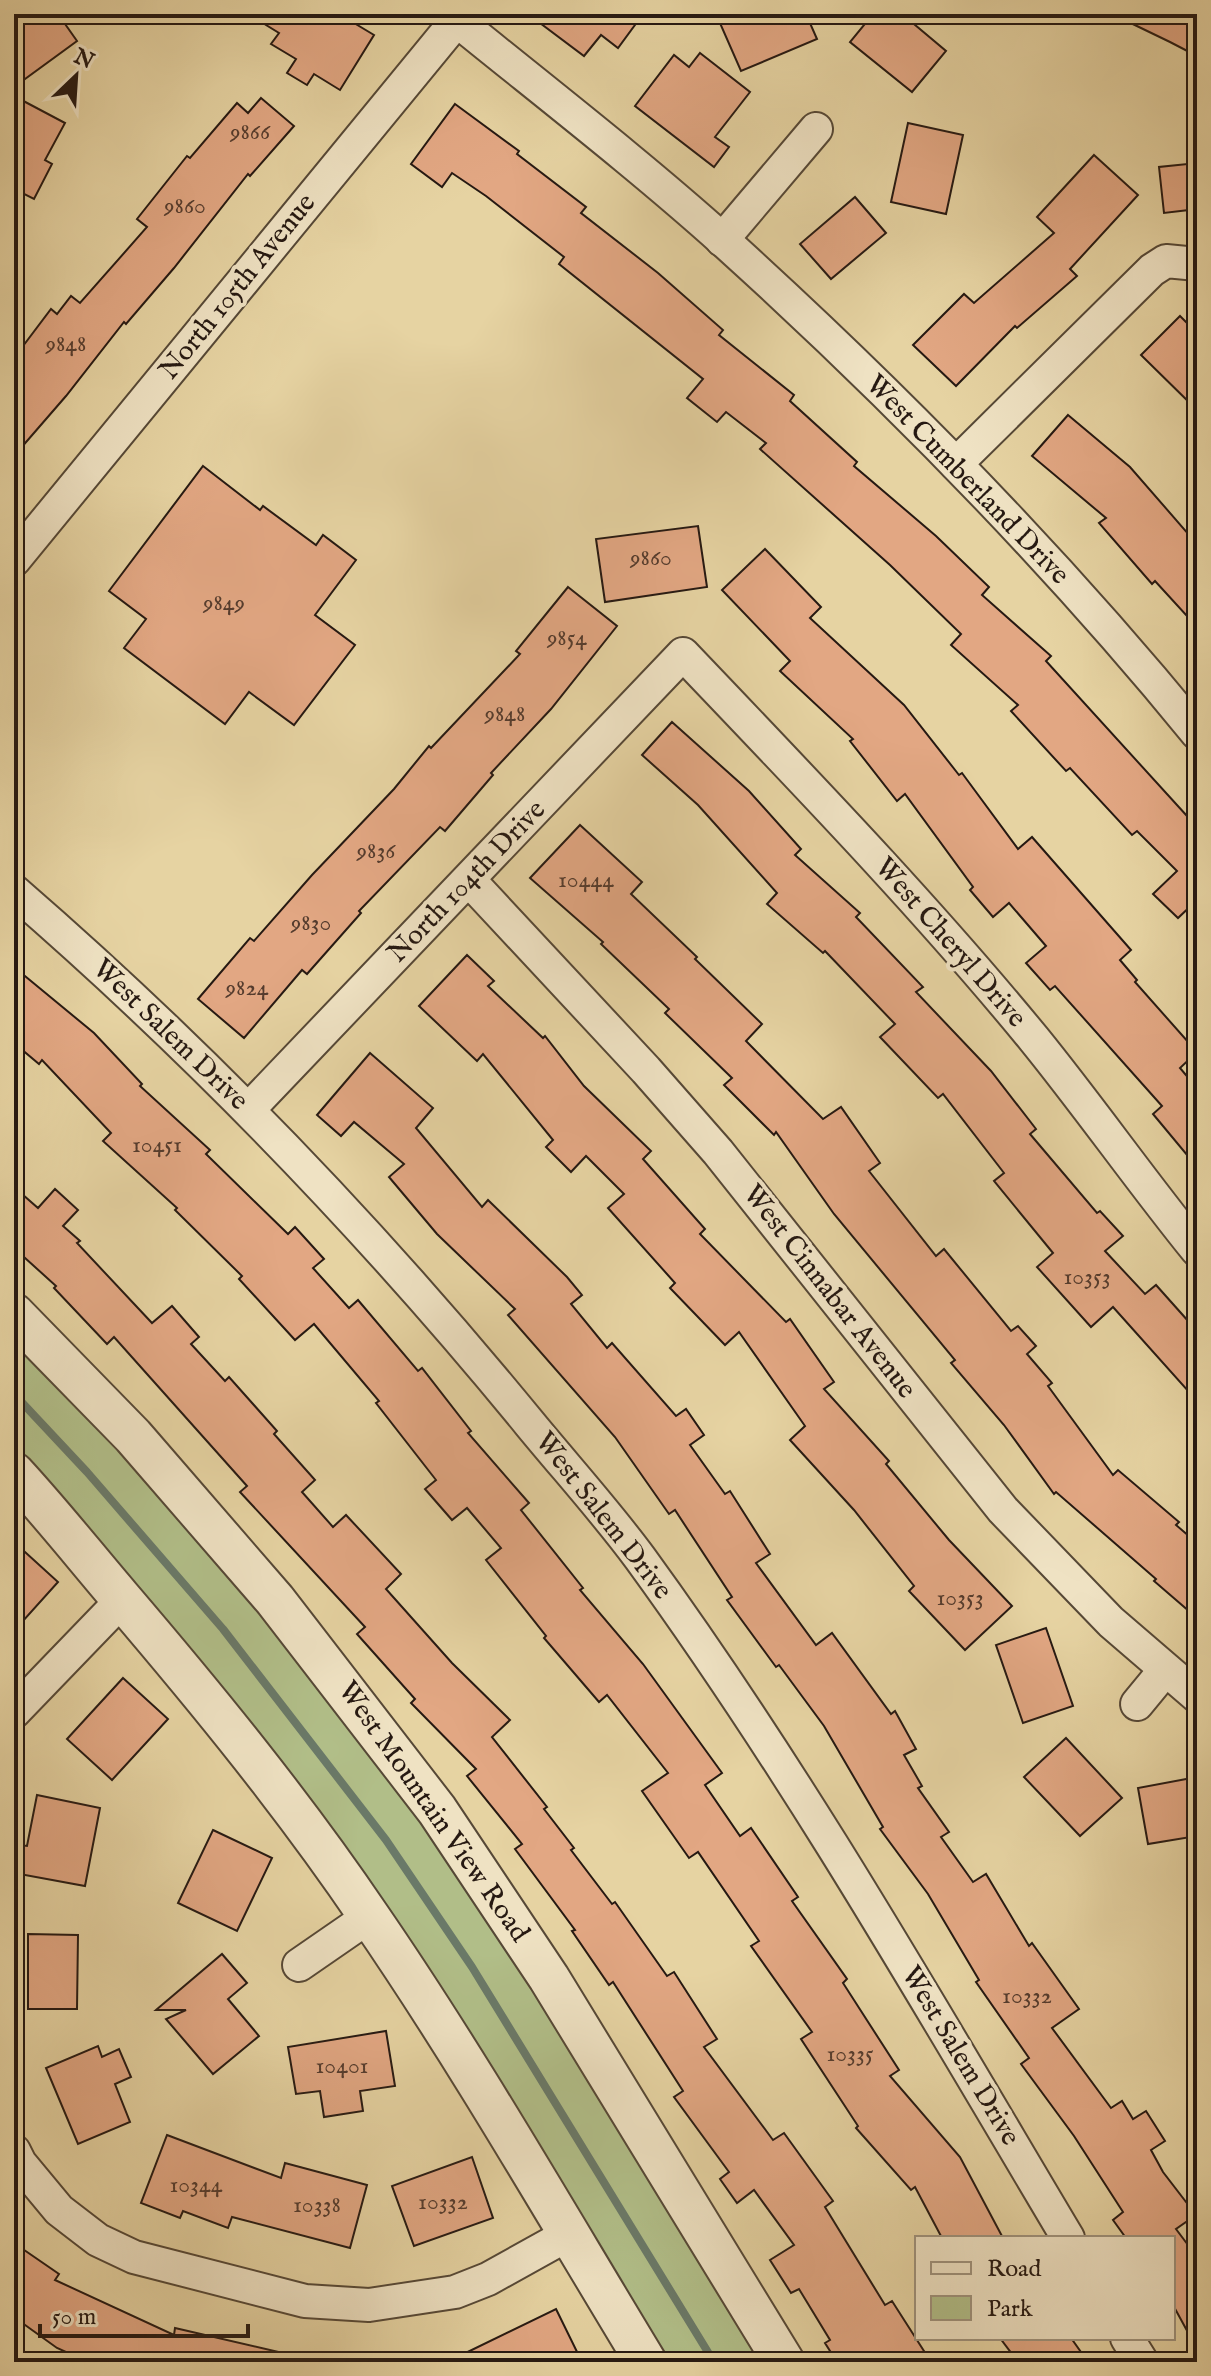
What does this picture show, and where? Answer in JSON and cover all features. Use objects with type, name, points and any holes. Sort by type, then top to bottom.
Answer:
[{"type":"street","name":"West Cumberland Drive","points":[[456,16],[722,240],[875,383],[956,464],[1145,669],[1197,733]]},
{"type":"street","name":"North 105th Avenue","points":[[14,560],[456,16]]},
{"type":"street","points":[[722,240],[816,129]]},
{"type":"street","points":[[956,464],[1152,270],[1166,261],[1197,264]]},
{"type":"street","name":"North 104th Drive","points":[[249,1109],[683,654]]},
{"type":"street","name":"West Cheryl Drive","points":[[683,654],[846,824],[975,971],[1034,1040],[1197,1250]]},
{"type":"street","name":"West Cinnabar Avenue","points":[[469,880],[718,1152],[1003,1510],[1101,1611],[1197,1696]]},
{"type":"street","name":"West Salem Drive","points":[[14,891],[126,991],[249,1109],[357,1222],[458,1335],[637,1554],[802,1795],[1067,2236]]},
{"type":"street","name":"West Mountain View Road","points":[[14,1314],[133,1436],[275,1600],[437,1810],[549,1978],[784,2362]]},
{"type":"street","points":[[14,1473],[214,1707],[295,1810],[370,1916],[519,2148],[646,2362]]},
{"type":"street","points":[[14,1712],[122,1600]]},
{"type":"street","points":[[1137,1704],[1165,1670]]},
{"type":"street","points":[[299,1965],[370,1916]]},
{"type":"street","points":[[14,2151],[20,2163],[59,2210],[98,2240],[134,2257],[305,2301],[369,2305],[455,2292],[488,2279],[569,2234]]},
{"type":"street","points":[[1128,2340],[1142,2362]]},
{"type":"green space","points":[[14,1329],[183,1509],[423,1809],[770,2362],[667,2362],[639,2318],[14,1455]]},
{"type":"building","points":[[14,14],[58,14],[77,41],[14,87]]},
{"type":"building","points":[[248,14],[339,14],[374,35],[340,90],[314,74],[307,85],[287,73],[296,59],[271,44],[279,33]]},
{"type":"building","points":[[528,14],[643,14],[618,48],[601,35],[584,56]]},
{"type":"building","points":[[716,14],[806,14],[817,39],[741,71]]},
{"type":"building","points":[[873,14],[902,14],[946,51],[912,92],[850,42]]},
{"type":"building","points":[[1112,14],[1197,14],[1197,56],[1170,42]]},
{"type":"building","points":[[700,53],[750,92],[715,137],[729,147],[714,167],[635,106],[674,55],[689,67]]},
{"type":"building","points":[[14,96],[65,123],[45,160],[52,164],[34,199],[14,189]]},
{"type":"building","points":[[261,98],[294,126],[250,176],[248,174],[174,268],[126,324],[124,322],[14,456],[14,358],[51,309],[57,314],[71,296],[80,303],[147,227],[137,219],[187,156],[190,158],[237,103],[248,113]]},
{"type":"building","points":[[455,104],[519,151],[517,154],[586,207],[581,213],[658,273],[723,330],[719,335],[794,395],[790,401],[857,462],[854,466],[936,536],[989,587],[982,595],[1051,656],[1046,661],[1197,827],[1197,900],[1178,918],[1153,894],[1177,871],[1137,831],[1132,835],[1070,768],[1066,771],[1011,711],[1018,705],[951,645],[961,634],[890,565],[760,449],[766,443],[726,412],[717,422],[687,398],[703,379],[559,264],[564,257],[486,196],[452,173],[442,187],[411,164]]},
{"type":"building","points":[[908,123],[963,135],[946,214],[891,202]]},
{"type":"building","points":[[1094,155],[1138,195],[1070,269],[1077,276],[1017,328],[1015,326],[956,386],[913,345],[964,294],[974,303],[1054,233],[1037,217]]},
{"type":"building","points":[[1197,163],[1197,209],[1164,213],[1159,167]]},
{"type":"building","points":[[855,197],[886,233],[831,279],[800,244]]},
{"type":"building","points":[[1180,316],[1197,333],[1197,410],[1141,355]]},
{"type":"building","points":[[1068,415],[1130,467],[1197,544],[1197,627],[1155,581],[1152,584],[1099,523],[1106,518],[1032,456]]},
{"type":"building","points":[[203,466],[260,510],[263,506],[316,545],[323,535],[356,560],[315,615],[355,645],[294,725],[249,692],[225,724],[124,648],[146,619],[109,591]]},
{"type":"building","points":[[698,526],[707,587],[605,602],[596,539]]},
{"type":"building","points":[[765,549],[821,607],[810,618],[904,705],[959,775],[962,773],[1018,849],[1032,837],[1131,950],[1120,960],[1137,980],[1135,982],[1197,1052],[1180,1068],[1197,1088],[1197,1167],[1153,1114],[1162,1106],[1055,986],[1050,990],[1026,963],[1046,946],[1009,903],[993,917],[970,890],[973,887],[905,794],[897,801],[850,741],[853,739],[780,671],[790,661],[722,590]]},
{"type":"building","points":[[568,587],[617,626],[551,709],[491,773],[493,775],[445,831],[440,827],[359,911],[361,913],[307,974],[302,970],[244,1038],[198,999],[250,938],[254,941],[394,789],[429,746],[431,748],[520,654],[516,651]]},
{"type":"building","points":[[672,722],[749,791],[801,849],[795,855],[860,913],[856,917],[923,987],[916,992],[991,1071],[1036,1129],[1030,1134],[1097,1213],[1100,1211],[1123,1236],[1105,1251],[1145,1294],[1156,1285],[1197,1331],[1197,1401],[1113,1307],[1091,1327],[1037,1267],[1053,1253],[994,1181],[1004,1173],[943,1094],[938,1098],[880,1037],[895,1024],[825,951],[823,953],[767,904],[777,893],[698,805],[642,755]]},
{"type":"building","points":[[580,825],[642,882],[631,894],[762,1024],[746,1041],[823,1119],[841,1107],[880,1163],[869,1171],[936,1256],[944,1249],[1011,1331],[1018,1326],[1036,1346],[1027,1354],[1052,1383],[1048,1386],[1113,1475],[1118,1470],[1179,1522],[1176,1525],[1197,1543],[1197,1618],[1056,1492],[1054,1494],[1004,1425],[951,1363],[955,1360],[834,1214],[776,1132],[774,1135],[724,1085],[732,1078],[665,1013],[669,1009],[601,944],[603,942],[530,878]]},
{"type":"building","points":[[467,955],[494,981],[488,986],[543,1038],[545,1036],[584,1086],[651,1151],[643,1159],[705,1229],[700,1234],[786,1322],[790,1319],[834,1382],[824,1389],[889,1461],[886,1464],[949,1540],[1012,1606],[965,1650],[909,1591],[914,1586],[854,1510],[790,1440],[805,1426],[739,1332],[725,1345],[670,1288],[675,1283],[608,1208],[624,1194],[586,1156],[571,1172],[546,1147],[553,1140],[483,1054],[477,1061],[419,1006]]},
{"type":"building","points":[[14,967],[94,1033],[142,1084],[140,1086],[210,1150],[206,1154],[288,1234],[295,1227],[324,1259],[313,1268],[349,1308],[358,1300],[418,1371],[422,1368],[471,1431],[468,1433],[529,1503],[521,1510],[583,1588],[580,1590],[643,1664],[722,1773],[705,1785],[740,1836],[751,1828],[798,1897],[792,1901],[847,1979],[843,1983],[899,2070],[890,2076],[960,2157],[1002,2236],[941,2236],[915,2187],[911,2190],[856,2128],[858,2126],[801,2039],[812,2032],[751,1946],[759,1941],[698,1852],[689,1858],[642,1791],[668,1773],[607,1695],[599,1702],[544,1638],[546,1636],[486,1560],[501,1548],[467,1508],[452,1520],[425,1489],[436,1480],[376,1403],[379,1401],[314,1324],[295,1340],[239,1279],[242,1276],[175,1210],[177,1208],[103,1141],[111,1133],[42,1060],[39,1064],[14,1043]]},
{"type":"building","points":[[370,1053],[433,1108],[416,1128],[482,1207],[488,1200],[567,1277],[582,1295],[571,1304],[607,1348],[612,1343],[676,1416],[686,1409],[704,1435],[690,1445],[725,1494],[730,1491],[770,1554],[756,1563],[816,1645],[832,1633],[891,1714],[895,1711],[916,1749],[904,1755],[922,1786],[918,1788],[949,1832],[941,1837],[973,1882],[986,1874],[1029,1946],[1032,1943],[1079,2009],[1052,2028],[1111,2108],[1122,2101],[1133,2119],[1146,2111],[1165,2141],[1151,2150],[1163,2172],[1196,2215],[1176,2229],[1197,2257],[1197,2349],[1175,2309],[1175,2236],[1125,2236],[1113,2220],[1123,2212],[1074,2136],[1021,2064],[1029,2058],[976,1982],[979,1980],[928,1894],[880,1829],[883,1827],[824,1726],[727,1600],[732,1597],[675,1510],[669,1514],[615,1437],[508,1315],[515,1309],[437,1234],[389,1177],[404,1164],[354,1122],[341,1136],[317,1115]]},
{"type":"building","points":[[14,1187],[38,1208],[55,1189],[78,1210],[63,1226],[80,1241],[77,1243],[152,1323],[172,1306],[199,1337],[191,1344],[225,1381],[229,1377],[315,1480],[302,1492],[333,1527],[346,1515],[401,1574],[386,1589],[452,1663],[510,1720],[492,1737],[547,1807],[544,1809],[574,1848],[571,1850],[612,1904],[615,1902],[667,1976],[674,1972],[717,2039],[704,2047],[773,2140],[784,2133],[833,2201],[825,2207],[885,2305],[892,2301],[931,2362],[837,2362],[825,2343],[830,2340],[799,2289],[791,2293],[770,2260],[794,2245],[754,2190],[737,2203],[720,2179],[729,2172],[674,2097],[683,2091],[613,1982],[609,1985],[572,1931],[575,1930],[515,1849],[522,1844],[467,1776],[476,1769],[411,1703],[415,1699],[357,1634],[365,1627],[240,1492],[247,1486],[114,1337],[107,1344],[54,1288],[56,1286],[14,1248]]},
{"type":"building","points":[[14,1542],[58,1582],[14,1631]]},
{"type":"building","points":[[1046,1628],[1073,1706],[1023,1723],[996,1645]]},
{"type":"building","points":[[123,1678],[168,1719],[112,1780],[67,1739]]},
{"type":"building","points":[[1066,1738],[1122,1798],[1080,1836],[1024,1777]]},
{"type":"building","points":[[1197,1777],[1197,1836],[1148,1844],[1138,1788]]},
{"type":"building","points":[[37,1795],[100,1808],[85,1886],[14,1873],[20,1845],[27,1846]]},
{"type":"building","points":[[213,1830],[272,1858],[237,1931],[178,1903]]},
{"type":"building","points":[[28,1934],[78,1935],[77,2009],[28,2009]]},
{"type":"building","points":[[222,1954],[247,1983],[228,1999],[259,2036],[213,2074],[166,2019],[186,2010],[156,2010]]},
{"type":"building","points":[[386,2031],[395,2086],[360,2091],[363,2111],[324,2117],[320,2091],[296,2094],[288,2047]]},
{"type":"building","points":[[98,2046],[102,2057],[119,2049],[131,2077],[115,2084],[130,2122],[78,2144],[46,2068]]},
{"type":"building","points":[[167,2135],[281,2178],[285,2163],[367,2185],[350,2248],[232,2217],[228,2228],[183,2211],[180,2218],[141,2203]]},
{"type":"building","points":[[472,2157],[493,2218],[414,2246],[392,2186]]},
{"type":"building","points":[[14,2243],[59,2274],[55,2280],[174,2335],[175,2328],[283,2353],[282,2362],[88,2362],[57,2348],[14,2317]]},
{"type":"building","points":[[556,2309],[582,2362],[447,2362]]},
{"type":"building","points":[[1002,2340],[1072,2340],[1088,2362],[1018,2362]]},
{"type":"waterway","points":[[14,1394],[87,1472],[223,1629],[386,1840],[472,1967],[714,2362]]}]
